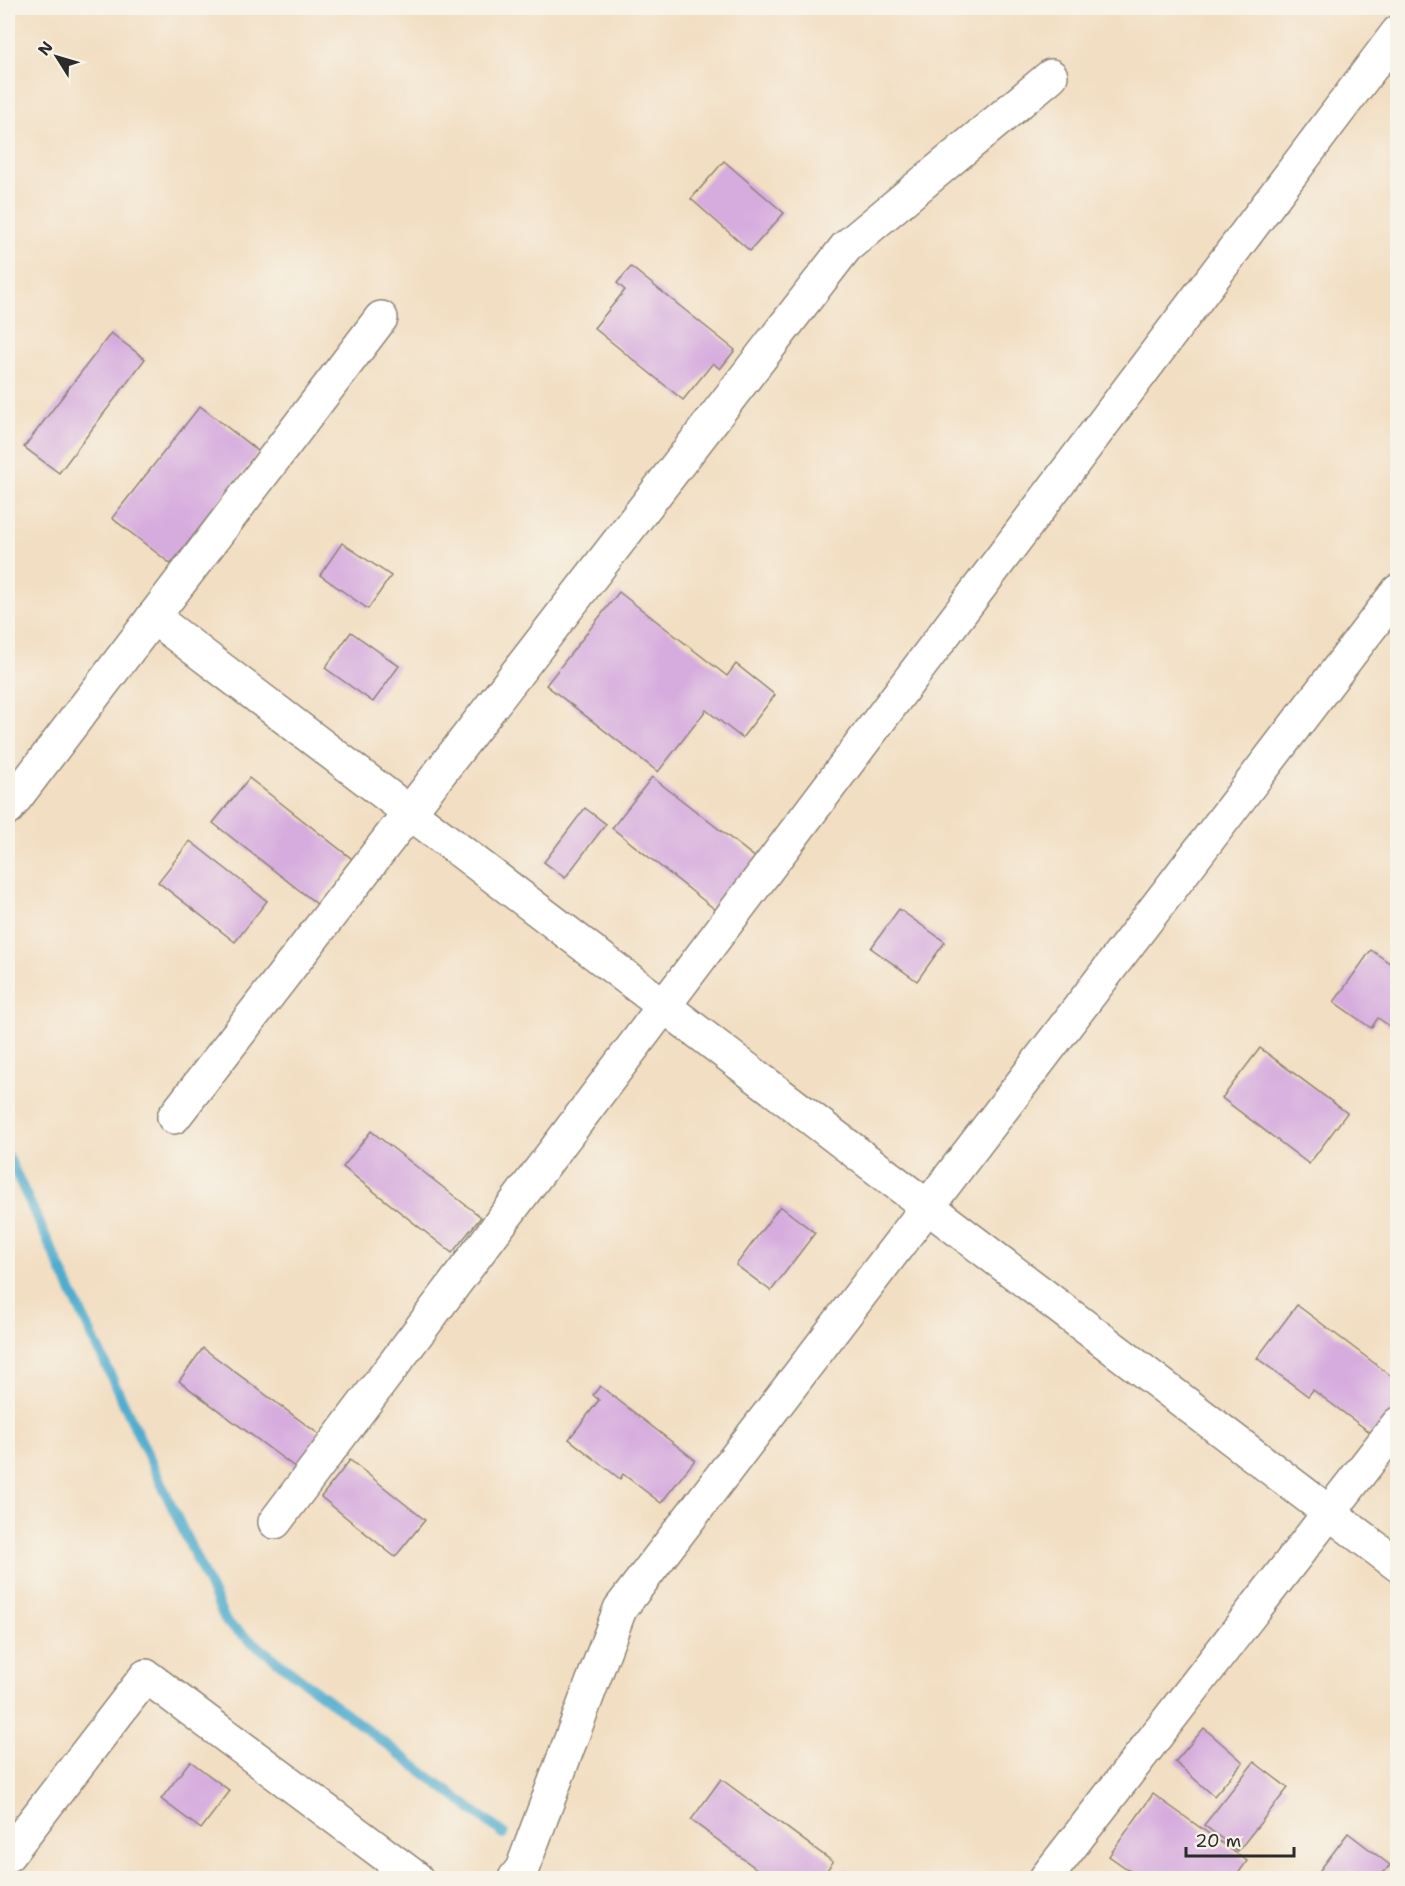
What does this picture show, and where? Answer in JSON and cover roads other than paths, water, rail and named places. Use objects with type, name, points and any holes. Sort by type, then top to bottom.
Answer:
[{"type":"street","points":[[275,1522],[1398,32]]},
{"type":"street","points":[[174,1117],[846,247],[1051,76]]},
{"type":"street","points":[[8,808],[381,318]]},
{"type":"street","points":[[524,1875],[620,1608],[1398,591]]},
{"type":"street","points":[[153,617],[1398,1565]]},
{"type":"street","points":[[1046,1878],[1398,1424]]},
{"type":"street","points":[[8,1855],[146,1676],[416,1878]]},
{"type":"waterway","points":[[8,1156],[226,1622],[504,1834]]}]
